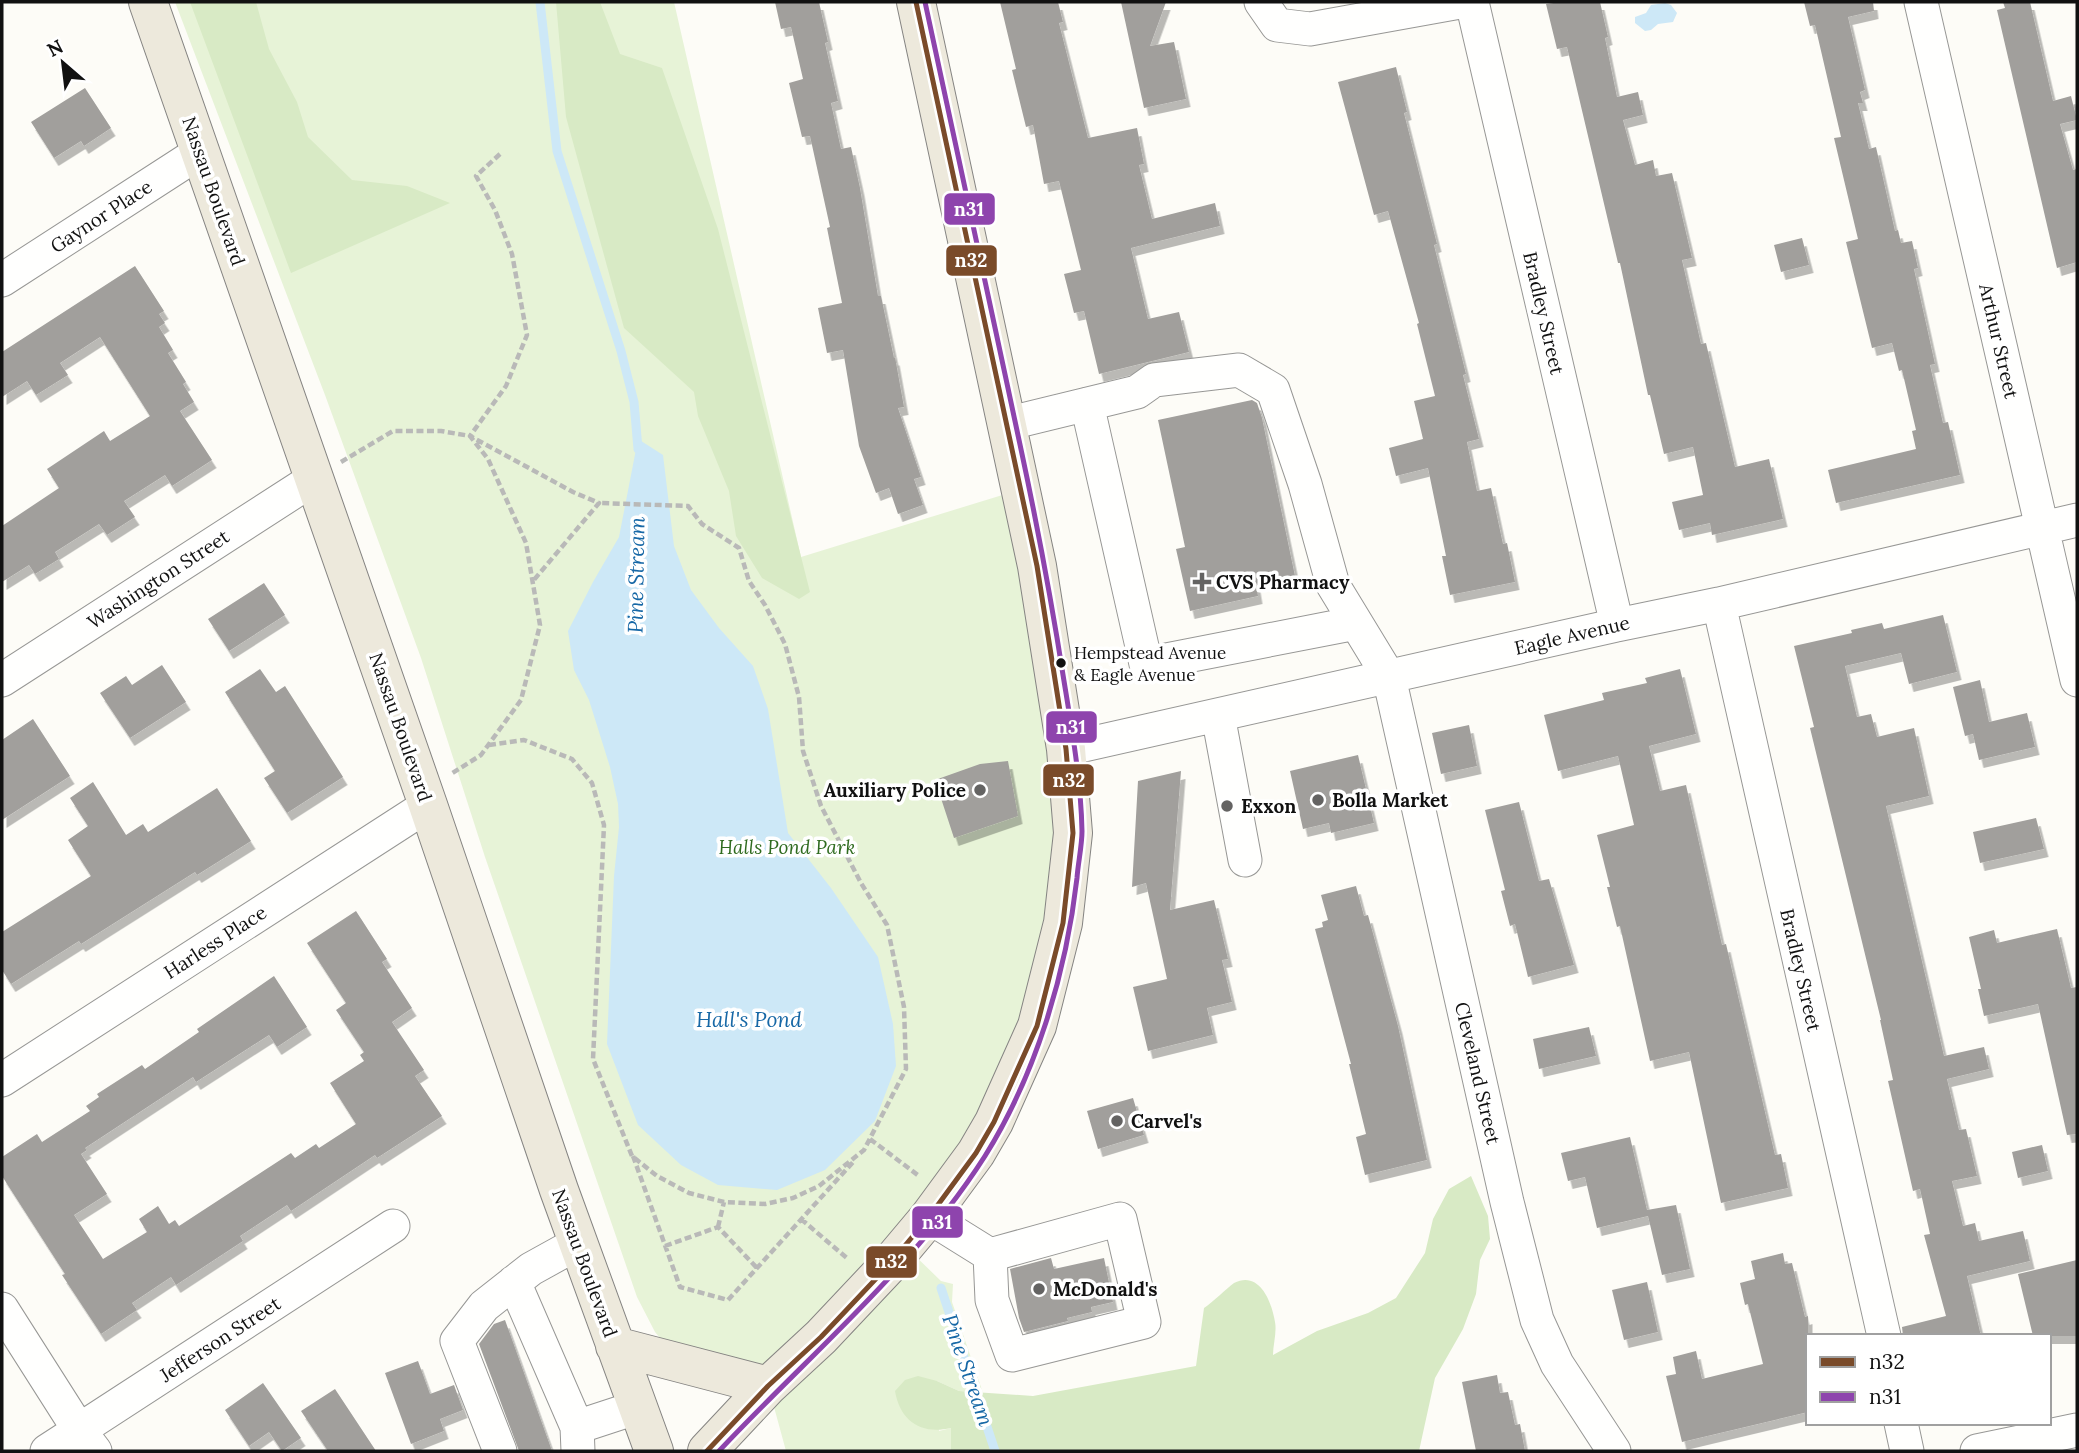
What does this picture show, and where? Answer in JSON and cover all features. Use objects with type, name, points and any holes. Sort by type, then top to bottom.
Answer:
[{"type":"main road","name":"Nassau Boulevard","points":[[148,2],[578,1243],[654,1451]]},
{"type":"main road","points":[[707,1451],[873,1281],[937,1206],[976,1153],[994,1122],[1037,1026],[1063,923],[1073,833],[1066,749],[1037,566],[916,2]]},
{"type":"main road","points":[[615,1346],[768,1386]]},
{"type":"street","points":[[1261,2],[1277,25],[1310,29],[1460,2]]},
{"type":"street","name":"Bradley Street","points":[[1472,2],[1616,625]]},
{"type":"street","name":"Arthur Street","points":[[1921,2],[2077,680]]},
{"type":"street","name":"Gaynor Place","points":[[2,280],[200,152]]},
{"type":"street","name":"Cleveland Street","points":[[1087,404],[1138,392],[1154,380],[1239,370],[1273,390],[1305,484],[1333,585],[1389,677],[1504,1189],[1537,1320],[1557,1364],[1614,1451]]},
{"type":"street","points":[[1006,424],[1087,404],[1146,664],[1356,623]]},
{"type":"street","name":"Washington Street","points":[[2,680],[315,478]]},
{"type":"street","name":"Eagle Avenue","points":[[1066,749],[1719,604],[2077,520]]},
{"type":"street","name":"Bradley Street","points":[[1719,604],[1884,1334]]},
{"type":"street","points":[[1218,715],[1245,860]]},
{"type":"street","name":"Harless Place","points":[[2,1080],[426,798]]},
{"type":"street","points":[[937,1206],[990,1255],[992,1300],[1012,1355],[1144,1322],[1120,1219],[990,1255]]},
{"type":"street","name":"Jefferson Street","points":[[47,1451],[87,1441],[393,1226]]},
{"type":"street","points":[[500,1451],[457,1341],[484,1306],[531,1269],[578,1243]]},
{"type":"street","points":[[514,1282],[578,1439],[638,1407]]},
{"type":"street","points":[[2,1309],[87,1441]]},
{"type":"street","points":[[1902,1425],[1907,1451]]},
{"type":"street","points":[[1977,1451],[2077,1430]]},
{"type":"path","points":[[470,436],[506,386],[527,335],[512,254],[495,210],[476,176],[500,154]]},
{"type":"path","points":[[315,478],[393,431],[441,431],[470,436],[573,492],[599,503],[688,506],[702,524],[739,548],[748,581],[765,605],[785,643],[799,697],[803,751],[821,806],[861,884],[887,925],[904,1007],[906,1069],[864,1150],[728,1300],[680,1287],[593,1059],[604,825],[592,783],[572,759],[524,740],[489,746]]},
{"type":"path","points":[[426,798],[481,755],[521,700],[540,625],[526,543],[488,459],[470,436]]},
{"type":"path","points":[[533,582],[599,503]]},
{"type":"path","points":[[870,1139],[937,1206]]},
{"type":"path","points":[[632,1156],[657,1176],[689,1193],[724,1202],[765,1204],[793,1198],[819,1186],[864,1150]]},
{"type":"path","points":[[718,1227],[724,1202]]},
{"type":"path","points":[[801,1219],[873,1281]]},
{"type":"path","points":[[665,1246],[718,1227]]},
{"type":"path","points":[[718,1227],[757,1268]]},
{"type":"green space","name":"Halls Pond Park","points":[[175,2],[674,2],[801,557],[1025,488],[1079,834],[1037,1037],[907,1248],[941,1281],[953,1284],[952,1302],[983,1393],[959,1391],[937,1381],[939,1431],[951,1428],[951,1451],[786,1451],[768,1385],[676,1357],[655,1332],[637,1297],[485,857],[421,658],[325,395]]},
{"type":"green space","points":[[190,2],[256,2],[269,49],[297,102],[308,137],[352,180],[407,186],[450,203],[291,273]]},
{"type":"green space","points":[[556,2],[600,2],[620,54],[662,68],[718,229],[810,592],[799,599],[762,578],[736,536],[729,491],[698,416],[694,392],[624,328],[566,117]]},
{"type":"green space","points":[[1471,1176],[1488,1216],[1490,1239],[1480,1260],[1476,1294],[1463,1329],[1435,1378],[1419,1451],[951,1451],[951,1428],[940,1430],[921,1427],[907,1418],[898,1401],[895,1391],[905,1380],[918,1376],[959,1391],[1033,1396],[1196,1366],[1204,1308],[1234,1283],[1243,1280],[1258,1285],[1268,1298],[1275,1326],[1273,1355],[1317,1331],[1368,1313],[1396,1298],[1425,1253],[1433,1219],[1449,1189]]},
{"type":"water","points":[[1651,5],[1671,5],[1677,13],[1673,22],[1658,24],[1645,31],[1635,23],[1635,17],[1646,13]]},
{"type":"water","name":"Hall's Pond","points":[[638,439],[663,455],[674,546],[691,590],[719,628],[753,666],[768,709],[788,833],[831,888],[878,957],[893,1024],[896,1066],[875,1121],[825,1170],[777,1190],[718,1185],[681,1165],[638,1125],[607,1044],[618,804],[610,767],[589,700],[574,670],[568,631],[619,537]]},
{"type":"building","points":[[775,2],[819,2],[838,101],[831,103],[841,149],[851,147],[878,296],[881,296],[895,357],[904,407],[898,408],[921,477],[914,479],[923,505],[898,514],[889,488],[876,493],[859,446],[843,350],[827,353],[818,308],[842,303],[827,228],[830,227],[810,136],[802,137],[789,83],[803,79],[791,27],[781,29]]},
{"type":"building","points":[[1000,2],[1058,2],[1063,22],[1059,23],[1088,138],[1137,128],[1144,164],[1139,165],[1152,219],[1215,203],[1220,226],[1131,248],[1148,319],[1179,312],[1189,352],[1099,374],[1084,311],[1074,313],[1064,274],[1081,270],[1059,181],[1044,184],[1033,125],[1026,127],[1012,70],[1016,69]]},
{"type":"building","points":[[1121,2],[1166,2],[1150,46],[1174,42],[1186,99],[1144,108]]},
{"type":"building","points":[[1600,2],[1617,97],[1638,92],[1643,115],[1623,120],[1635,165],[1653,160],[1656,176],[1672,173],[1692,258],[1682,260],[1701,344],[1706,343],[1735,467],[1769,459],[1783,519],[1712,535],[1710,523],[1679,530],[1672,502],[1703,495],[1693,447],[1664,454],[1567,47],[1557,49],[1546,4]]},
{"type":"building","points":[[1804,2],[1873,2],[1874,11],[1848,17],[1865,90],[1860,92],[1863,103],[1858,103],[1869,149],[1876,147],[1895,231],[1898,230],[1901,243],[1912,241],[1918,268],[1914,269],[1935,364],[1930,365],[1943,423],[1948,422],[1960,475],[1836,503],[1828,470],[1916,449],[1912,431],[1916,430],[1902,370],[1899,371],[1892,343],[1872,348],[1846,242],[1858,239],[1834,138],[1841,137],[1815,25],[1810,26]]},
{"type":"building","points":[[2003,2],[2030,2],[2053,101],[2071,96],[2077,120],[2060,124],[2073,170],[2077,169],[2077,262],[2057,268],[1997,10],[2005,8]]},
{"type":"building","points":[[1396,67],[1407,112],[1404,113],[1437,244],[1434,245],[1479,439],[1467,442],[1477,491],[1491,488],[1503,544],[1507,543],[1515,582],[1450,595],[1442,556],[1446,556],[1428,468],[1396,476],[1389,448],[1423,439],[1414,401],[1435,396],[1417,324],[1419,323],[1388,211],[1374,215],[1338,82]]},
{"type":"building","points":[[85,88],[111,128],[84,146],[81,141],[54,158],[31,122]]},
{"type":"building","points":[[1802,238],[1809,265],[1781,272],[1774,245]]},
{"type":"building","points":[[135,266],[164,311],[159,314],[165,323],[159,327],[173,350],[168,353],[186,382],[183,384],[194,402],[180,411],[212,460],[172,486],[165,475],[124,501],[135,517],[107,535],[99,524],[55,552],[59,559],[35,574],[29,565],[2,582],[2,526],[59,488],[47,469],[104,431],[110,441],[150,416],[100,337],[60,363],[68,375],[36,395],[27,381],[2,397],[2,352]]},
{"type":"building","points":[[1252,400],[1257,403],[1262,418],[1295,576],[1256,584],[1258,596],[1190,611],[1176,549],[1185,547],[1158,420]]},
{"type":"building","points":[[264,583],[285,615],[229,651],[208,619]]},
{"type":"building","points":[[1943,615],[1957,672],[1909,684],[1901,653],[1845,666],[1857,717],[1871,714],[1877,737],[1914,728],[1929,796],[1886,806],[1944,1056],[1984,1047],[1989,1069],[1947,1079],[1959,1130],[1966,1129],[1977,1176],[1952,1181],[1963,1226],[1975,1223],[1979,1241],[2023,1231],[2030,1261],[1967,1276],[1981,1334],[1903,1334],[1902,1327],[1946,1316],[1924,1235],[1930,1234],[1920,1189],[1913,1191],[1888,1081],[1893,1080],[1881,1020],[1810,728],[1814,727],[1794,646],[1882,623],[1884,629]]},
{"type":"building","points":[[162,665],[186,702],[130,738],[100,693],[126,676],[132,685]]},
{"type":"building","points":[[260,669],[276,692],[285,686],[343,777],[287,813],[264,778],[275,771],[225,692]]},
{"type":"building","points":[[1680,669],[1696,734],[1649,746],[1660,791],[1686,785],[1722,945],[1726,944],[1775,1155],[1781,1154],[1788,1188],[1721,1203],[1689,1052],[1650,1061],[1620,926],[1617,927],[1607,887],[1610,887],[1597,835],[1634,825],[1618,756],[1558,771],[1544,715],[1604,700],[1602,693],[1647,683],[1645,678]]},
{"type":"building","points":[[1980,680],[1989,722],[2027,713],[2035,747],[1979,760],[1973,734],[1965,736],[1953,687]]},
{"type":"building","points":[[33,719],[70,776],[2,820],[2,740]]},
{"type":"building","points":[[1469,725],[1477,766],[1441,774],[1432,733]]},
{"type":"building","points":[[1358,755],[1374,823],[1331,833],[1329,823],[1303,829],[1290,771]]},
{"type":"building","points":[[1008,761],[1018,816],[954,838],[935,780],[980,764]]},
{"type":"building","points":[[1181,771],[1170,910],[1214,900],[1228,959],[1222,960],[1232,1002],[1207,1008],[1213,1035],[1148,1051],[1133,987],[1167,979],[1146,883],[1132,887],[1138,781]]},
{"type":"building","points":[[93,782],[126,835],[143,824],[148,832],[217,788],[251,841],[197,875],[195,872],[81,944],[79,941],[11,984],[2,970],[2,932],[91,876],[68,840],[88,826],[70,798]]},
{"type":"building","points":[[1519,802],[1539,881],[1549,879],[1574,965],[1528,977],[1515,924],[1510,926],[1501,891],[1505,890],[1485,810]]},
{"type":"building","points":[[2036,818],[2044,849],[1980,863],[1973,832]]},
{"type":"building","points":[[1356,886],[1364,916],[1368,915],[1398,1026],[1427,1160],[1365,1175],[1356,1137],[1366,1134],[1351,1064],[1315,929],[1323,927],[1322,922],[1328,920],[1321,895]]},
{"type":"building","points":[[356,911],[387,959],[382,962],[412,1008],[392,1022],[424,1070],[415,1076],[442,1116],[377,1158],[375,1155],[291,1211],[287,1205],[240,1236],[243,1241],[176,1285],[171,1277],[132,1303],[137,1310],[101,1334],[2,1176],[2,1157],[37,1134],[42,1142],[90,1111],[86,1106],[99,1097],[97,1094],[142,1065],[145,1069],[274,976],[307,1027],[277,1047],[269,1035],[196,1082],[193,1077],[85,1148],[87,1150],[81,1154],[107,1194],[74,1215],[103,1259],[147,1232],[139,1219],[158,1206],[169,1224],[175,1220],[179,1226],[291,1153],[295,1158],[316,1144],[319,1148],[356,1124],[330,1083],[364,1061],[360,1055],[364,1052],[336,1010],[346,1003],[307,943]]},
{"type":"building","points":[[2057,929],[2071,988],[2077,987],[2077,1134],[2067,1135],[2038,1004],[1984,1016],[1969,937],[1994,930],[1997,943]]},
{"type":"building","points":[[1589,1027],[1596,1056],[1539,1069],[1533,1039]]},
{"type":"building","points":[[1133,1098],[1144,1135],[1098,1149],[1087,1111]]},
{"type":"building","points":[[1630,1137],[1647,1210],[1676,1205],[1690,1269],[1662,1275],[1648,1216],[1597,1228],[1585,1177],[1568,1181],[1561,1153]]},
{"type":"building","points":[[2042,1145],[2048,1171],[2018,1178],[2012,1152]]},
{"type":"building","points":[[1783,1253],[1785,1264],[1792,1263],[1805,1317],[1808,1316],[1806,1412],[1682,1442],[1666,1376],[1676,1374],[1673,1357],[1696,1351],[1702,1379],[1763,1364],[1740,1283],[1755,1279],[1751,1261]]},
{"type":"building","points":[[1051,1258],[1054,1269],[1104,1258],[1113,1302],[1091,1307],[1092,1312],[1067,1318],[1068,1321],[1024,1332],[1010,1269]]},
{"type":"building","points":[[2077,1260],[2077,1336],[2033,1334],[2018,1274]]},
{"type":"building","points":[[1647,1282],[1658,1332],[1624,1340],[1612,1290]]},
{"type":"building","points":[[505,1320],[552,1451],[519,1451],[479,1344],[494,1324]]},
{"type":"building","points":[[418,1361],[430,1394],[454,1385],[463,1410],[440,1419],[444,1431],[411,1444],[385,1373]]},
{"type":"building","points":[[1497,1375],[1500,1393],[1508,1392],[1515,1425],[1520,1424],[1525,1451],[1476,1451],[1462,1382]]},
{"type":"building","points":[[263,1383],[301,1438],[282,1451],[269,1432],[249,1446],[225,1410]]},
{"type":"building","points":[[335,1389],[376,1451],[328,1451],[301,1411]]},
{"type":"waterway","name":"Pine Stream","points":[[540,2],[557,151],[621,351],[634,402],[638,449]]},
{"type":"waterway","name":"Pine Stream","points":[[941,1288],[995,1451]]},
{"type":"transit line","name":"n32","points":[[707,1451],[887,1267],[929,1217],[976,1153],[994,1122],[1037,1026],[1063,923],[1073,833],[1066,749],[1037,566],[916,2]]},
{"type":"transit line","name":"n31","points":[[719,1451],[893,1274],[957,1197],[985,1156],[1034,1057],[1057,987],[1072,914],[1082,831],[1070,718],[1034,510],[925,2]]},
{"type":"place","name":"CVS Pharmacy","points":[[1202,582]]},
{"type":"place","name":"Hempstead Avenue & Eagle Avenue","points":[[1061,663]]},
{"type":"place","name":"Auxiliary Police","points":[[980,790]]},
{"type":"place","name":"Bolla Market","points":[[1318,800]]},
{"type":"place","name":"Exxon","points":[[1227,806]]},
{"type":"place","name":"Carvel's","points":[[1117,1121]]},
{"type":"place","name":"McDonald's","points":[[1039,1289]]}]
